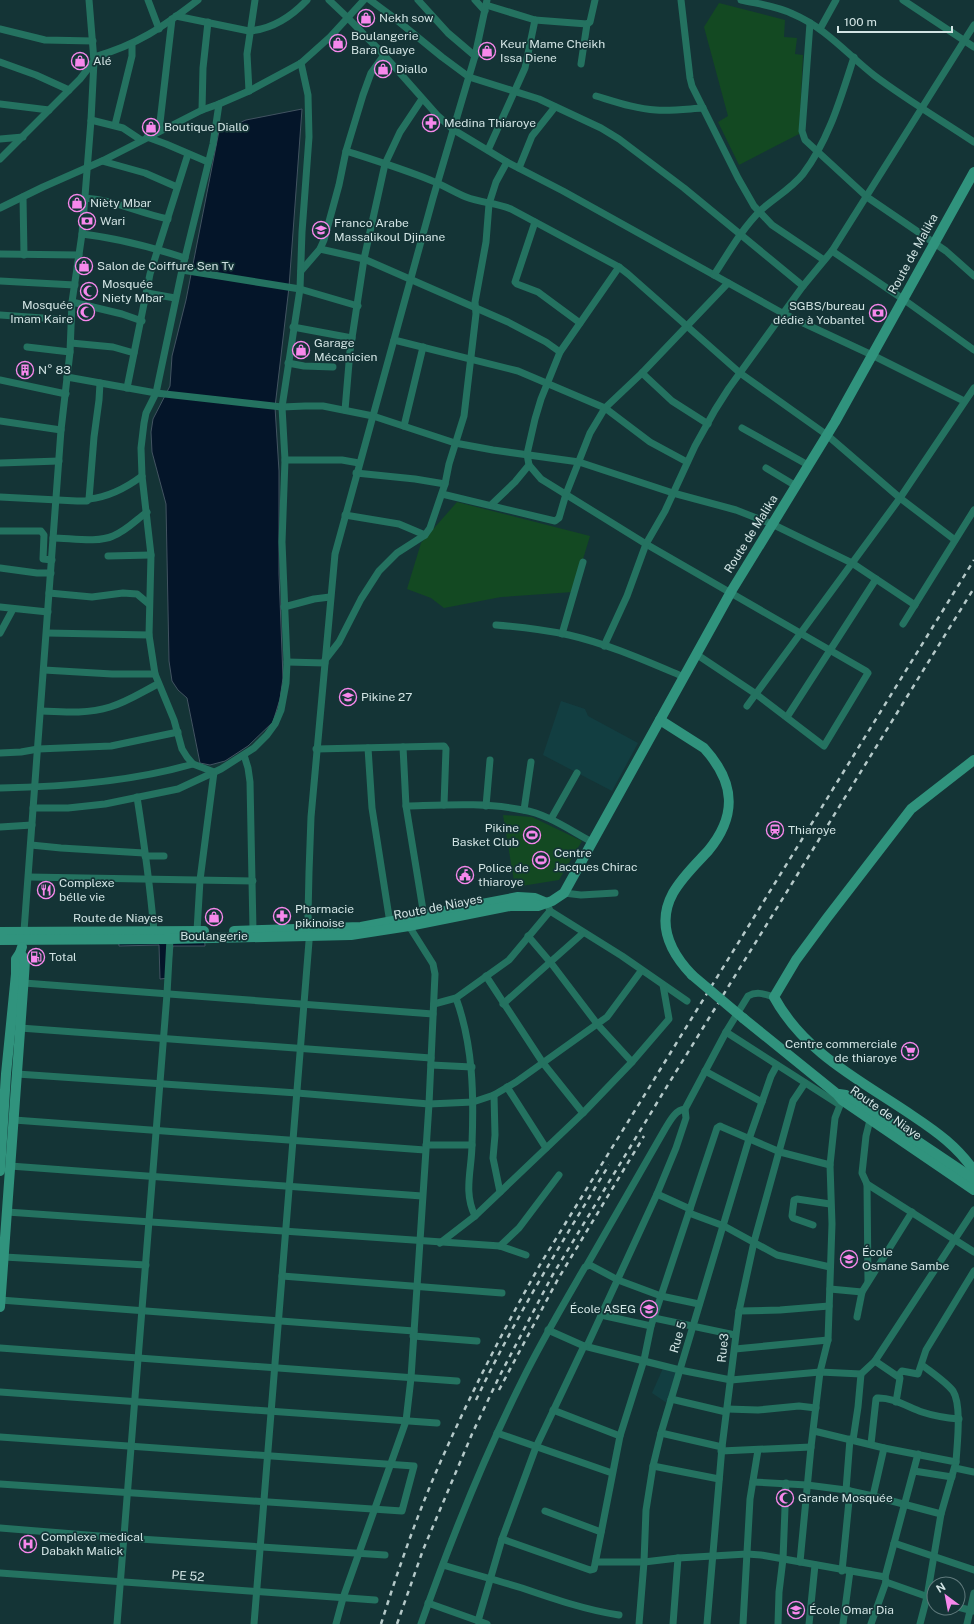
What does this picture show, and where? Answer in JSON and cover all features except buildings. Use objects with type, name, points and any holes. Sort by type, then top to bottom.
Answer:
[{"type":"main road","name":"Route de Malika","points":[[564,893],[731,592],[827,436],[974,172]]},
{"type":"main road","points":[[660,720],[704,748],[714,759],[724,775],[729,796],[729,808],[722,830],[709,850],[680,882],[669,903],[666,922],[670,945],[680,962],[692,975],[840,1100]]},
{"type":"main road","points":[[974,760],[911,809],[796,960],[774,997],[783,1015],[799,1034],[819,1052],[845,1071],[941,1134],[959,1151],[974,1171]]},
{"type":"main road","points":[[548,907],[564,893]]},
{"type":"main road","name":"Route de Niayes","points":[[0,932],[24,936],[170,939],[309,933],[390,923],[424,916],[464,911],[510,906],[548,907]]},
{"type":"main road","name":"Route de Niayes","points":[[0,940],[24,936],[154,931],[253,930],[362,934],[409,926],[464,911]]},
{"type":"main road","points":[[0,1171],[3,1074],[16,974],[16,959],[20,953],[24,936]]},
{"type":"main road","points":[[0,1307],[24,983],[25,960],[20,953]]},
{"type":"main road","name":"Route de Niaye","points":[[974,1179],[865,1106],[846,1095],[840,1100],[974,1190]]},
{"type":"street","points":[[24,936],[61,430],[71,343],[72,302],[82,234],[91,120],[94,59],[89,0]]},
{"type":"street","points":[[148,0],[158,29]]},
{"type":"street","points":[[0,159],[69,90],[94,59],[132,44],[158,29],[198,0]]},
{"type":"street","points":[[249,91],[246,58],[255,0]]},
{"type":"street","points":[[174,18],[208,22],[249,31],[262,30],[284,20],[307,0]]},
{"type":"street","points":[[329,0],[384,55],[422,99],[454,130],[507,162],[784,314],[872,355],[964,401]]},
{"type":"street","points":[[0,208],[86,169],[202,110],[249,91],[301,63],[348,18],[364,0]]},
{"type":"street","points":[[370,0],[469,77],[539,99],[600,128],[619,139],[684,188],[803,286]]},
{"type":"street","points":[[418,0],[448,33],[475,56]]},
{"type":"street","points":[[475,0],[486,5],[535,20],[587,24]]},
{"type":"street","points":[[581,64],[587,24],[590,22],[595,0]]},
{"type":"street","points":[[681,0],[690,78],[703,108],[738,178],[759,212],[772,225],[824,260]]},
{"type":"street","points":[[740,0],[779,8],[810,23],[854,57],[874,76],[920,108],[974,142]]},
{"type":"street","points":[[779,8],[780,0]]},
{"type":"street","points":[[820,30],[836,0]]},
{"type":"street","points":[[903,0],[974,47]]},
{"type":"street","points":[[254,1624],[309,933],[309,872],[316,749],[335,554],[356,473],[475,56],[486,5]]},
{"type":"street","points":[[159,131],[174,18]]},
{"type":"street","points":[[488,150],[525,68],[535,20]]},
{"type":"street","points":[[202,110],[203,68],[208,22]]},
{"type":"street","points":[[810,23],[802,131],[805,140],[867,197],[953,255],[974,276]]},
{"type":"street","points":[[604,646],[627,596],[646,544],[660,521],[687,462],[729,388],[803,286],[832,251],[867,197],[920,108],[974,25]]},
{"type":"street","points":[[0,29],[45,40],[93,41]]},
{"type":"street","points":[[115,126],[132,56],[132,44]]},
{"type":"street","points":[[302,271],[320,249],[329,223],[346,151],[367,82],[384,55]]},
{"type":"street","points":[[714,275],[741,234],[759,212],[797,182],[818,152],[839,103],[854,57]]},
{"type":"street","points":[[0,62],[36,75],[69,90]]},
{"type":"street","points":[[33,808],[105,804],[178,789],[221,769],[244,755],[260,742],[275,724],[281,710],[286,683],[287,662],[282,542],[285,460],[282,407],[302,271],[302,232],[309,137],[308,95],[301,63]]},
{"type":"street","points":[[596,96],[642,108],[656,110],[674,111],[703,108]]},
{"type":"street","points":[[345,410],[352,338],[364,260],[385,164],[400,132],[422,99]]},
{"type":"street","points":[[0,104],[49,110]]},
{"type":"street","points":[[214,772],[193,764],[182,749],[174,720],[154,674],[149,635],[150,555],[147,512],[142,476],[141,448],[146,413],[156,393],[184,258],[213,144],[219,104]]},
{"type":"street","points":[[519,168],[532,136],[555,107]]},
{"type":"street","points":[[91,120],[123,128],[144,139],[162,142],[208,162]]},
{"type":"street","points":[[0,139],[23,137]]},
{"type":"street","points":[[346,151],[414,173],[467,198],[489,204],[498,204],[511,209],[618,268],[644,288],[686,327],[740,373],[827,436],[900,498],[955,540]]},
{"type":"street","points":[[127,388],[157,249],[188,154]]},
{"type":"street","points":[[102,161],[145,173],[177,187]]},
{"type":"street","points":[[325,661],[339,642],[361,599],[378,571],[397,553],[426,535],[430,528],[442,494],[455,443],[464,416],[476,314],[475,309],[486,242],[489,204],[494,186],[507,162]]},
{"type":"street","points":[[23,197],[24,255]]},
{"type":"street","points":[[85,198],[105,200],[150,215],[168,218]]},
{"type":"street","points":[[535,222],[514,282],[538,292],[580,323]]},
{"type":"street","points":[[82,234],[97,235],[157,249],[184,258]]},
{"type":"street","points":[[320,249],[364,260],[412,280],[475,309],[508,322],[546,342],[560,352]]},
{"type":"street","points":[[832,251],[903,299],[974,350]]},
{"type":"street","points":[[0,254],[79,255]]},
{"type":"street","points":[[618,268],[560,352],[535,419],[527,454],[529,465],[541,479],[646,544],[731,592],[868,673],[824,746],[756,694],[696,654]]},
{"type":"street","points":[[182,270],[300,289],[358,306]]},
{"type":"street","points":[[0,281],[75,286]]},
{"type":"street","points":[[442,494],[552,522],[558,518],[590,433],[605,408],[642,373],[728,283]]},
{"type":"street","points":[[147,293],[176,298]]},
{"type":"street","points":[[72,302],[142,321]]},
{"type":"street","points":[[0,315],[72,320]]},
{"type":"street","points":[[293,327],[352,338]]},
{"type":"street","points":[[394,340],[518,371],[605,408],[650,442],[687,462]]},
{"type":"street","points":[[71,343],[114,347],[134,353]]},
{"type":"street","points":[[27,347],[70,352]]},
{"type":"street","points":[[404,426],[423,347]]},
{"type":"street","points":[[288,363],[304,366],[332,366]]},
{"type":"street","points":[[642,373],[672,401],[708,424]]},
{"type":"street","points":[[68,377],[156,393],[282,407],[315,406],[345,410],[373,416],[455,443],[579,462],[673,492],[736,510],[772,524],[852,564],[915,606]]},
{"type":"street","points":[[0,380],[66,394]]},
{"type":"street","points":[[89,499],[100,383]]},
{"type":"street","points":[[747,706],[900,498],[974,388]]},
{"type":"street","points":[[0,421],[61,430]]},
{"type":"street","points":[[742,428],[808,465]]},
{"type":"street","points":[[285,460],[342,460],[359,463]]},
{"type":"street","points":[[0,462],[59,461]]},
{"type":"street","points":[[490,505],[529,465]]},
{"type":"street","points":[[766,468],[796,486]]},
{"type":"street","points":[[356,473],[415,479],[445,484]]},
{"type":"street","points":[[0,497],[87,501],[89,499],[103,498],[113,494],[142,476]]},
{"type":"street","points":[[903,624],[974,510]]},
{"type":"street","points":[[53,538],[110,538],[116,536],[147,512]]},
{"type":"street","points":[[345,515],[399,524],[426,535]]},
{"type":"street","points":[[0,531],[41,531],[44,535],[43,559],[52,560]]},
{"type":"street","points":[[108,556],[150,555]]},
{"type":"street","points":[[562,634],[583,562]]},
{"type":"street","points":[[0,568],[37,573],[51,573]]},
{"type":"street","points":[[787,717],[831,651],[876,579]]},
{"type":"street","points":[[49,593],[92,597],[123,593],[137,594],[149,604]]},
{"type":"street","points":[[284,607],[314,599],[330,597]]},
{"type":"street","points":[[0,607],[48,612]]},
{"type":"street","points":[[0,633],[13,609]]},
{"type":"street","points":[[496,625],[524,627],[562,634],[604,646],[684,677]]},
{"type":"street","points":[[46,633],[149,635]]},
{"type":"street","points":[[287,662],[325,661]]},
{"type":"street","points":[[44,670],[112,674],[154,674]]},
{"type":"street","points":[[41,712],[83,711],[109,708],[124,702],[158,684]]},
{"type":"street","points":[[0,753],[21,752],[38,749],[111,746],[178,732]]},
{"type":"street","points":[[316,749],[442,745],[446,748],[444,805]]},
{"type":"street","points":[[403,747],[406,806],[424,916]]},
{"type":"street","points":[[368,748],[372,808],[390,923]]},
{"type":"street","points":[[244,755],[250,782],[253,930]]},
{"type":"street","points":[[486,806],[490,760]]},
{"type":"street","points":[[524,810],[530,762]]},
{"type":"street","points":[[0,788],[34,788],[116,780],[164,772],[193,764]]},
{"type":"street","points":[[196,931],[200,880],[214,772]]},
{"type":"street","points":[[550,819],[577,772]]},
{"type":"street","points":[[137,798],[144,855],[148,869],[154,931]]},
{"type":"street","points":[[406,806],[486,806],[524,810],[550,819],[592,842]]},
{"type":"street","points":[[0,827],[32,825]]},
{"type":"street","points":[[31,845],[164,856]]},
{"type":"street","points":[[29,877],[253,881]]},
{"type":"street","points":[[564,893],[581,895],[615,893]]},
{"type":"street","points":[[434,1004],[456,998],[509,960],[548,907],[583,933],[622,956],[687,1001]]},
{"type":"street","points":[[336,1624],[343,1598],[406,1421],[429,1104],[434,1004],[434,969],[409,926]]},
{"type":"street","points":[[503,1004],[583,933]]},
{"type":"street","points":[[528,936],[551,963],[598,1025],[632,1062]]},
{"type":"street","points":[[117,1624],[164,1038],[170,939]]},
{"type":"street","points":[[17,1074],[297,1093],[429,1104],[473,1102],[494,1095],[598,1025],[607,1017],[641,970]]},
{"type":"street","points":[[486,976],[543,1063],[583,1113]]},
{"type":"street","points":[[24,983],[304,1003],[433,1014]]},
{"type":"street","points":[[440,1242],[475,1216],[583,1113],[632,1062],[669,1019],[663,985]]},
{"type":"street","points":[[478,1621],[502,1539],[536,1447],[618,1280],[657,1194],[676,1148],[686,1118],[685,1109],[726,1032],[748,996],[753,993],[760,993],[774,997]]},
{"type":"street","points":[[456,998],[464,1019],[472,1067],[472,1145],[468,1186],[470,1208],[475,1216]]},
{"type":"street","points":[[20,1028],[300,1049],[431,1061],[472,1067]]},
{"type":"street","points":[[726,1032],[806,1084],[840,1100],[834,1118],[830,1165],[830,1204],[832,1224],[828,1340],[820,1372],[800,1562]]},
{"type":"street","name":"Rue 5","points":[[639,1624],[646,1510],[653,1466],[661,1433],[749,1139],[771,1076],[777,1065]]},
{"type":"street","points":[[705,1071],[762,1102]]},
{"type":"street","name":"Rue3","points":[[707,1624],[721,1449],[739,1311],[754,1242],[793,1101],[806,1084]]},
{"type":"street","points":[[507,1086],[546,1148]]},
{"type":"street","points":[[494,1095],[495,1135],[493,1158],[500,1192]]},
{"type":"street","points":[[421,1624],[443,1565],[497,1433],[522,1380],[548,1330],[665,1129],[677,1112],[681,1109],[685,1109]]},
{"type":"street","points":[[14,1120],[426,1148],[472,1145]]},
{"type":"street","points":[[868,1281],[867,1184],[862,1173],[866,1136],[870,1120]]},
{"type":"street","points":[[502,1539],[590,1570],[594,1569],[620,1436],[644,1360],[651,1326],[717,1128],[720,1126],[780,1152],[830,1165]]},
{"type":"street","points":[[10,1166],[422,1196]]},
{"type":"street","points":[[500,1246],[520,1228],[559,1175]]},
{"type":"street","points":[[867,1184],[974,1252]]},
{"type":"street","points":[[657,1194],[724,1226],[777,1255],[830,1267]]},
{"type":"street","points":[[812,1225],[793,1218],[794,1200],[797,1199],[830,1204]]},
{"type":"street","points":[[548,1330],[585,1346],[680,1370],[731,1380],[820,1372],[861,1374],[875,1362],[974,1210]]},
{"type":"street","points":[[7,1212],[500,1246],[526,1254]]},
{"type":"street","points":[[857,1317],[862,1292],[912,1212]]},
{"type":"street","points":[[4,1257],[146,1265]]},
{"type":"street","points":[[587,1265],[590,1265],[618,1280],[661,1296],[699,1304]]},
{"type":"street","points":[[898,1376],[902,1371],[917,1374],[922,1365],[926,1350],[974,1271]]},
{"type":"street","points":[[282,1276],[502,1293]]},
{"type":"street","points":[[830,1289],[862,1292]]},
{"type":"street","points":[[0,1300],[278,1321],[477,1341]]},
{"type":"street","points":[[739,1311],[829,1306]]},
{"type":"street","points":[[601,1314],[651,1326]]},
{"type":"street","points":[[654,1318],[735,1335]]},
{"type":"street","points":[[735,1349],[828,1340]]},
{"type":"street","points":[[0,1348],[457,1381]]},
{"type":"street","points":[[875,1362],[900,1378],[896,1402]]},
{"type":"street","points":[[922,1365],[954,1392],[956,1397],[958,1419],[956,1465],[941,1514],[933,1556],[932,1576]]},
{"type":"street","points":[[842,1570],[852,1440],[858,1407],[861,1374]]},
{"type":"street","points":[[0,1392],[438,1423]]},
{"type":"street","points":[[871,1444],[876,1399],[880,1398],[896,1402],[937,1416],[958,1419]]},
{"type":"street","points":[[671,1399],[727,1411],[799,1406],[816,1408]]},
{"type":"street","points":[[553,1410],[620,1436]]},
{"type":"street","points":[[814,1431],[884,1448],[918,1454],[974,1472]]},
{"type":"street","points":[[497,1433],[612,1473]]},
{"type":"street","points":[[661,1433],[721,1449],[758,1450],[811,1447]]},
{"type":"street","points":[[0,1437],[414,1466],[402,1511],[0,1484]]},
{"type":"street","points":[[873,1496],[884,1448]]},
{"type":"street","points":[[743,1624],[750,1499],[758,1450]]},
{"type":"street","points":[[871,1624],[885,1580],[918,1454]]},
{"type":"street","points":[[653,1466],[719,1479]]},
{"type":"street","points":[[914,1471],[952,1478]]},
{"type":"street","points":[[753,1482],[786,1483],[848,1491],[941,1514]]},
{"type":"street","points":[[778,1624],[778,1600],[783,1559],[786,1483]]},
{"type":"street","points":[[545,1511],[601,1532]]},
{"type":"street","points":[[0,1528],[124,1538],[385,1554]]},
{"type":"street","points":[[894,1543],[974,1570]]},
{"type":"street","points":[[596,1562],[644,1562],[678,1558],[747,1554],[772,1556],[850,1571],[885,1580],[926,1596]]},
{"type":"street","points":[[673,1624],[678,1558]]},
{"type":"street","points":[[443,1565],[521,1588],[558,1601],[600,1612],[619,1615]]},
{"type":"street","points":[[809,1624],[815,1565]]},
{"type":"street","points":[[843,1624],[850,1571]]},
{"type":"street","name":"PE 52","points":[[0,1573],[375,1600]]},
{"type":"street","points":[[967,1624],[972,1611],[974,1593]]},
{"type":"street","points":[[428,1603],[487,1624]]},
{"type":"street","points":[[920,1624],[926,1610]]},
{"type":"shaded area","points":[[302,109],[289,287],[275,407],[279,471],[279,574],[283,678],[280,699],[273,722],[248,746],[225,761],[210,765],[200,763],[187,698],[178,690],[172,681],[169,661],[166,504],[152,452],[151,432],[153,419],[170,386],[172,356],[186,300],[219,131],[246,120]]},
{"type":"shaded area","points":[[561,701],[585,709],[588,716],[638,743],[612,791],[543,755]]},
{"type":"shaded area","points":[[118,929],[204,929],[205,946],[173,946],[169,978],[160,979],[159,945],[119,946]]},
{"type":"shaded area","points":[[664,1366],[677,1371],[667,1403],[652,1393]]},
{"type":"green space","points":[[719,3],[785,20],[784,37],[797,38],[795,54],[803,55],[799,134],[739,165],[718,122],[728,116],[704,27]]},
{"type":"green space","points":[[457,502],[590,536],[573,592],[501,597],[444,608],[431,598],[407,589],[421,543]]},
{"type":"green space","name":"Centre Jacques Chirac","points":[[503,815],[532,817],[582,841],[559,880],[515,887]]},
{"type":"railway","points":[[381,1624],[410,1538],[435,1475],[478,1381],[528,1286],[974,560]]},
{"type":"railway","points":[[397,1624],[423,1550],[472,1434],[499,1377],[552,1276],[974,588]]},
{"type":"railway","points":[[499,1390],[558,1279],[644,1136]]},
{"type":"railway","points":[[476,1400],[523,1310],[609,1165]]},
{"type":"place","name":"Nekh sow","points":[[366,18]]},
{"type":"place","name":"Boulangerie Bara Guaye","points":[[338,43]]},
{"type":"place","name":"Keur Mame Cheikh Issa Diene","points":[[487,51]]},
{"type":"place","name":"Alé","points":[[80,61]]},
{"type":"place","name":"Diallo","points":[[383,69]]},
{"type":"place","name":"Medina Thiaroye","points":[[431,123]]},
{"type":"place","name":"Boutique Diallo","points":[[151,127]]},
{"type":"place","name":"Nièty Mbar","points":[[77,203]]},
{"type":"place","name":"Wari","points":[[87,221]]},
{"type":"place","name":"Franco Arabe Massalikoul Djinane","points":[[321,230]]},
{"type":"place","name":"Salon de Coiffure Sen Tv","points":[[84,266]]},
{"type":"place","name":"Mosquée Niety Mbar","points":[[89,291]]},
{"type":"place","name":"Mosquée Imam Kaire","points":[[86,312]]},
{"type":"place","name":"SGBS/bureau dédie à Yobantel","points":[[878,313]]},
{"type":"place","name":"Garage Mécanicien","points":[[301,350]]},
{"type":"place","name":"N° 83","points":[[25,370]]},
{"type":"place","name":"Pikine 27","points":[[348,697]]},
{"type":"place","name":"Thiaroye","points":[[775,830]]},
{"type":"place","name":"Pikine Basket Club","points":[[532,835]]},
{"type":"place","name":"Centre Jacques Chirac","points":[[541,860]]},
{"type":"place","name":"Police de thiaroye","points":[[465,875]]},
{"type":"place","name":"Complexe bélle vie","points":[[46,890]]},
{"type":"place","name":"Pharmacie pikinoise","points":[[282,916]]},
{"type":"place","name":"Boulangerie","points":[[214,917]]},
{"type":"place","name":"Total","points":[[36,957]]},
{"type":"place","name":"Centre commerciale de thiaroye","points":[[910,1051]]},
{"type":"place","name":"École Osmane Sambe","points":[[849,1259]]},
{"type":"place","name":"École ASEG","points":[[649,1309]]},
{"type":"place","name":"Grande Mosquée","points":[[785,1498]]},
{"type":"place","name":"Complexe medical Dabakh Malick","points":[[28,1544]]},
{"type":"place","name":"École Omar Dia","points":[[796,1610]]}]
